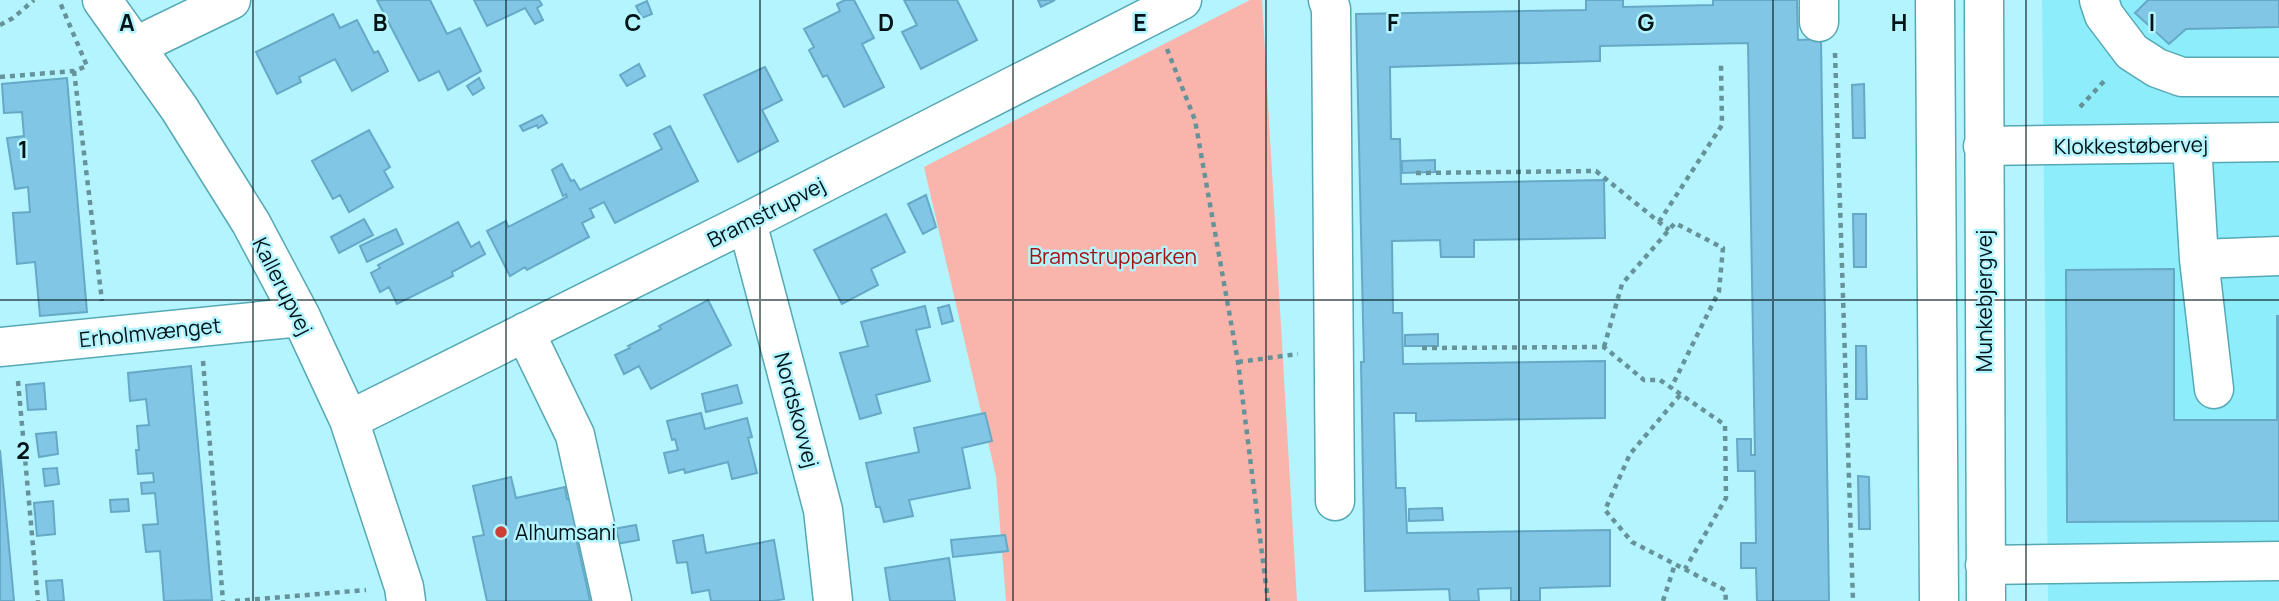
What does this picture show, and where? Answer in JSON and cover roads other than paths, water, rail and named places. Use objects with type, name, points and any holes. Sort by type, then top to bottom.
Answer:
[{"type":"street","name":"Kallerupvej","points":[[102,0],[179,108],[251,223],[301,317],[349,420],[405,594]]},
{"type":"street","points":[[136,46],[231,0]]},
{"type":"street","points":[[1328,0],[1331,9],[1335,500]]},
{"type":"street","points":[[1935,0],[1939,601]]},
{"type":"street","name":"Munkebjergvej","points":[[1984,0],[1985,583]]},
{"type":"street","points":[[2099,0],[2109,23],[2132,52],[2157,68],[2182,77],[2279,77],[2279,95]]},
{"type":"street","name":"Bramstrupvej","points":[[349,420],[747,222],[1168,7]]},
{"type":"street","name":"Klokkestøbervej","points":[[1983,146],[2279,142]]},
{"type":"street","points":[[2192,144],[2199,259],[2214,389]]},
{"type":"street","name":"Nordskovvej","points":[[747,222],[823,510],[833,601]]},
{"type":"street","points":[[2199,259],[2279,256]]},
{"type":"street","name":"Erholmvænget","points":[[7,346],[301,317]]},
{"type":"street","points":[[525,332],[575,435],[611,601]]},
{"type":"street","points":[[1985,583],[2279,561]]},
{"type":"place","name":"Alhumsani","points":[[501,532]]},
{"type":"park label","name":"Bramstrupparken","points":[[1113,256]]}]
